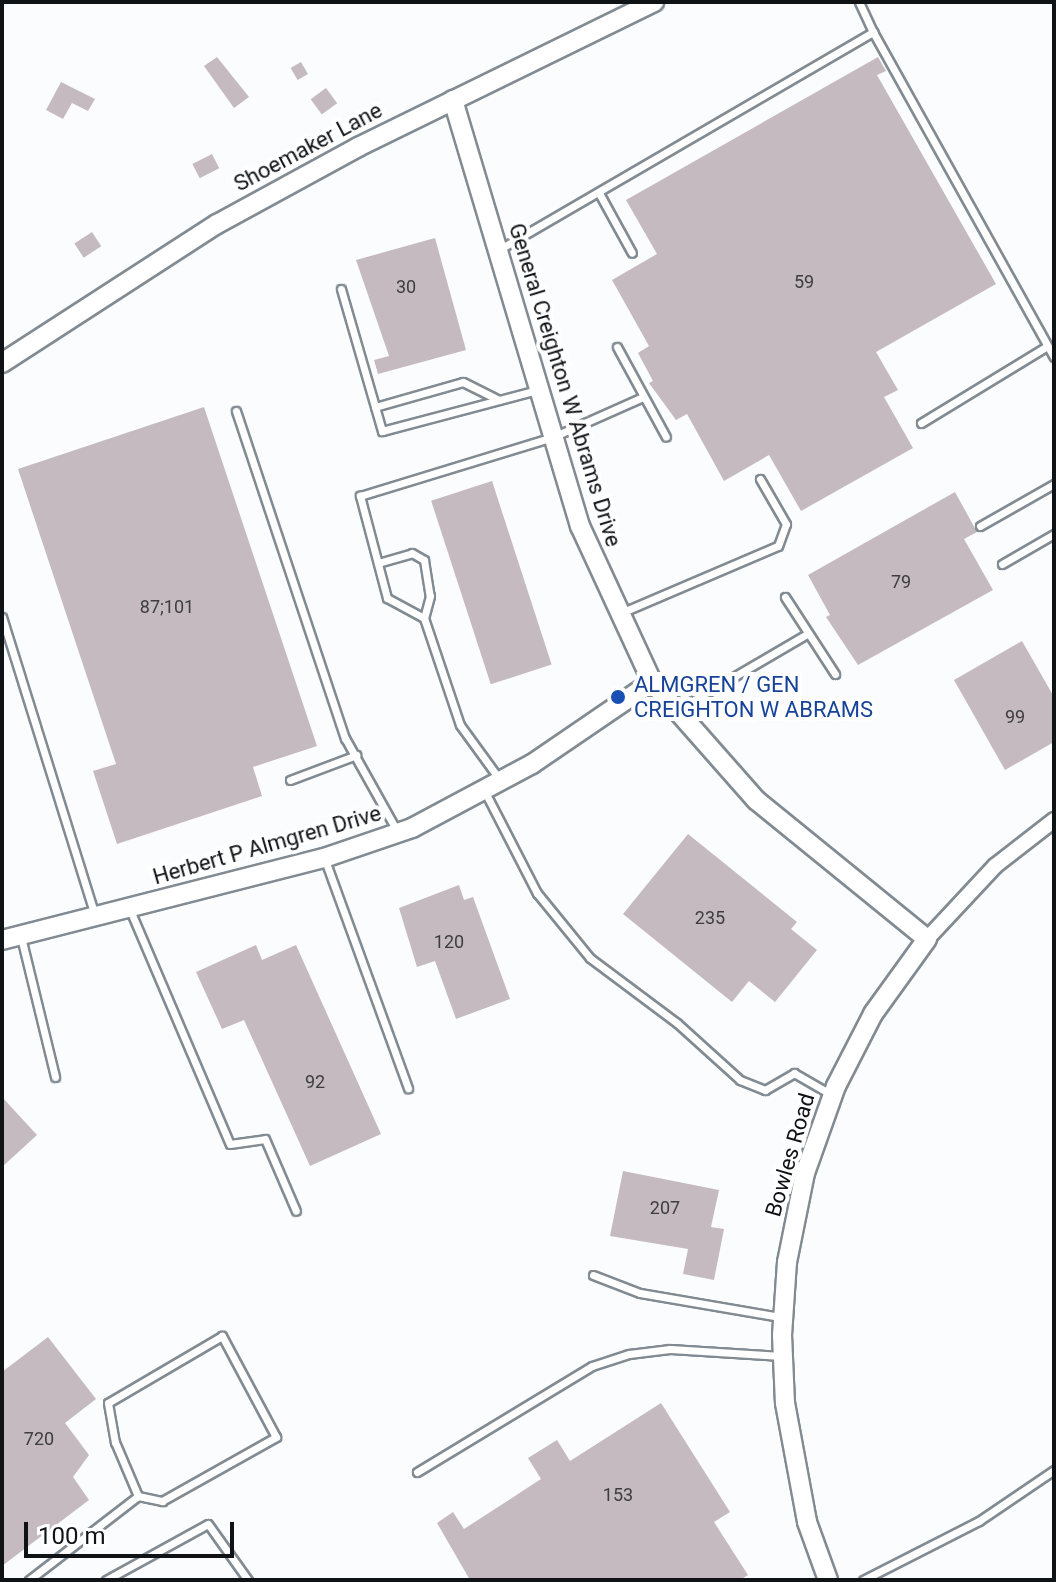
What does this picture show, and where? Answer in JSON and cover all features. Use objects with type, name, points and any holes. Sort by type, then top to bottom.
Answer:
[{"type":"street","name":"Shoemaker Lane","points":[[2,363],[182,244],[453,100],[654,2]]},
{"type":"street","name":"General Creighton W Abrams Drive","points":[[453,100],[580,526],[617,614],[652,682],[675,711],[776,818],[927,939]]},
{"type":"street","name":"Herbert P Almgren Drive","points":[[11,937],[324,858],[398,833],[493,787],[652,682]]},
{"type":"street","name":"Bowles Road","points":[[828,1580],[797,1477],[782,1356],[782,1318],[797,1205],[832,1095],[873,1014],[927,939],[995,866],[1054,820]]},
{"type":"lane","points":[[859,2],[1054,357]]},
{"type":"lane","points":[[498,250],[873,32]]},
{"type":"lane","points":[[599,193],[632,253]]},
{"type":"lane","points":[[341,289],[382,431],[539,390]]},
{"type":"lane","points":[[921,423],[1047,346]]},
{"type":"lane","points":[[617,347],[666,437]]},
{"type":"lane","points":[[375,407],[463,382],[499,400]]},
{"type":"lane","points":[[424,618],[387,598],[360,496],[553,437],[643,397]]},
{"type":"lane","points":[[236,411],[345,738],[398,833]]},
{"type":"lane","points":[[617,614],[778,546],[786,524],[760,479]]},
{"type":"lane","points":[[980,526],[1054,484]]},
{"type":"lane","points":[[1002,564],[1054,534]]},
{"type":"lane","points":[[378,563],[412,553],[424,560],[430,596],[424,618],[460,725],[493,787],[537,893],[590,958],[677,1023],[740,1080],[765,1090],[794,1073],[832,1095]]},
{"type":"lane","points":[[785,597],[835,674]]},
{"type":"lane","points":[[2,617],[95,916]]},
{"type":"lane","points":[[675,711],[807,634]]},
{"type":"lane","points":[[290,780],[356,755]]},
{"type":"lane","points":[[324,858],[408,1088]]},
{"type":"lane","points":[[129,908],[230,1144],[265,1139],[296,1211]]},
{"type":"lane","points":[[11,937],[55,1077]]},
{"type":"lane","points":[[593,1275],[640,1293],[782,1318]]},
{"type":"lane","points":[[29,1580],[138,1496],[162,1501],[276,1437],[222,1336],[108,1403],[115,1442],[138,1496]]},
{"type":"lane","points":[[417,1472],[592,1366],[616,1358],[670,1349],[782,1356]]},
{"type":"lane","points":[[863,1580],[979,1521],[1054,1470]]},
{"type":"lane","points":[[106,1580],[208,1524],[248,1580]]},
{"type":"building","points":[[217,57],[249,97],[234,108],[204,66]]},
{"type":"building","points":[[878,57],[886,71],[877,75],[996,284],[876,352],[898,390],[884,397],[913,448],[801,511],[769,455],[724,481],[687,414],[676,420],[649,383],[653,381],[638,353],[649,346],[612,280],[657,254],[626,200]]},
{"type":"building","points":[[301,62],[308,74],[298,80],[291,68]]},
{"type":"building","points":[[61,82],[95,99],[88,111],[72,103],[63,119],[46,110]]},
{"type":"building","points":[[326,88],[337,103],[322,115],[311,99]]},
{"type":"building","points":[[212,154],[219,168],[200,178],[192,164]]},
{"type":"building","points":[[92,232],[101,246],[84,258],[74,243]]},
{"type":"building","points":[[435,238],[466,350],[378,374],[374,360],[389,356],[356,260]]},
{"type":"building","points":[[204,407],[317,746],[253,767],[262,796],[117,844],[93,771],[116,764],[18,469]]},
{"type":"building","points":[[492,481],[552,665],[491,684],[431,501]]},
{"type":"building","points":[[955,492],[977,532],[964,539],[993,590],[858,665],[826,617],[830,615],[808,575]]},
{"type":"building","points":[[1022,641],[1054,697],[1054,742],[1005,770],[954,680]]},
{"type":"building","points":[[688,834],[797,922],[791,929],[817,950],[775,1002],[749,981],[732,1002],[623,914]]},
{"type":"building","points":[[459,885],[464,900],[473,897],[510,999],[456,1019],[435,961],[417,967],[399,908]]},
{"type":"building","points":[[256,945],[262,960],[296,945],[381,1134],[310,1166],[244,1020],[222,1029],[196,972]]},
{"type":"building","points":[[2,1097],[37,1135],[2,1167]]},
{"type":"building","points":[[623,1171],[719,1190],[711,1227],[724,1229],[714,1280],[683,1274],[688,1249],[610,1236]]},
{"type":"building","points":[[48,1337],[96,1399],[65,1423],[89,1455],[73,1477],[89,1500],[2,1566],[2,1372]]},
{"type":"building","points":[[661,1403],[730,1512],[714,1522],[748,1575],[740,1580],[470,1580],[437,1523],[453,1512],[464,1529],[541,1479],[528,1458],[557,1440],[570,1461]]},
{"type":"place","name":"ALMGREN / GEN CREIGHTON W ABRAMS","points":[[618,697]]}]
